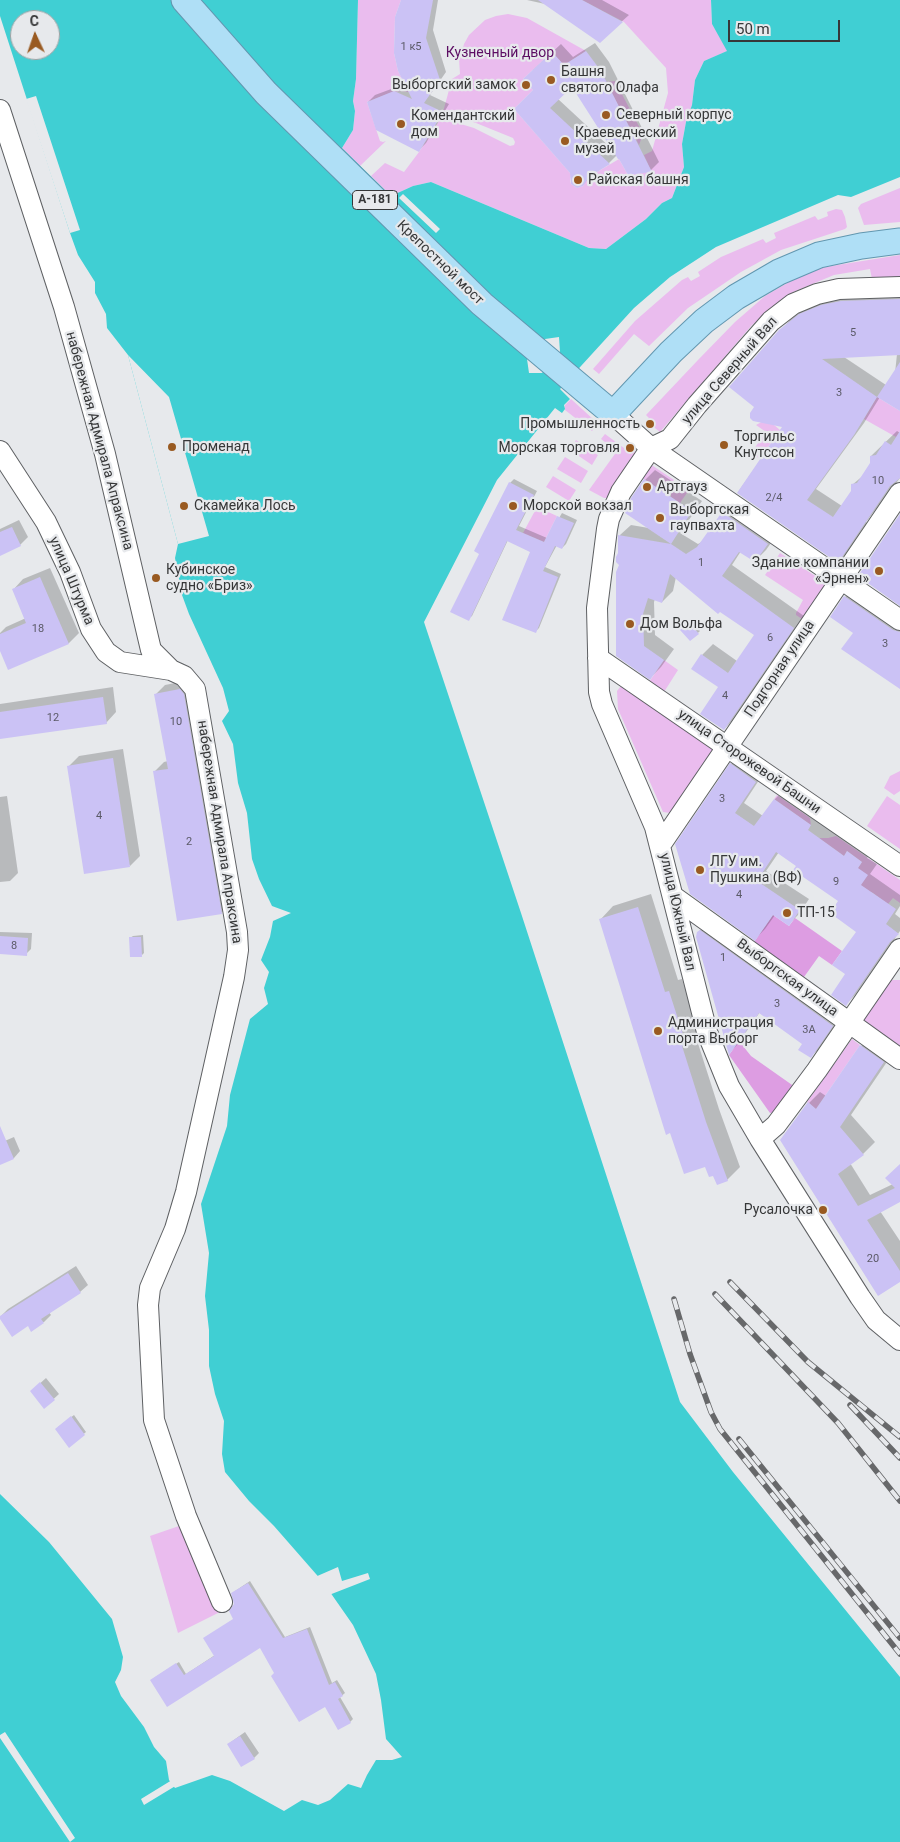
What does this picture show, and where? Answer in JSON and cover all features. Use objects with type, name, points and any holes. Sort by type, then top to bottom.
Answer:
[{"type":"main road","name":"Крепостной мост","points":[[184,0],[266,93],[404,229],[482,304],[613,414]]},
{"type":"main road","points":[[613,414],[677,346],[704,321],[736,297],[779,272],[819,255],[861,246],[900,241]]},
{"type":"street","name":"набережная Адмирала Апраксина","points":[[0,110],[74,344],[105,454],[152,650],[171,670],[184,676],[195,689],[237,932],[238,950],[234,977],[186,1192],[175,1230],[150,1288],[148,1305],[154,1420],[186,1516],[222,1602]]},
{"type":"street","name":"улица Северный Вал","points":[[651,448],[670,439],[697,405],[771,322],[793,304],[817,294],[839,289],[900,288]]},
{"type":"street","points":[[613,414],[651,448],[900,620]]},
{"type":"street","name":"улица Южный Вал","points":[[651,448],[622,492],[609,519],[597,608],[599,692],[602,704],[661,844],[707,1032],[729,1086],[760,1139],[860,1297],[876,1320],[900,1340]]},
{"type":"street","name":"улица Штурма","points":[[0,451],[46,522],[70,572],[91,629],[106,652],[120,662],[171,670]]},
{"type":"street","name":"Подгорная улица","points":[[661,844],[900,493]]},
{"type":"street","name":"улица Сторожевой Башни","points":[[598,658],[900,866]]},
{"type":"street","name":"Выборгская улица","points":[[674,897],[900,1059]]},
{"type":"street","points":[[760,1139],[776,1124],[900,949]]},
{"type":"green space","points":[[358,0],[401,0],[395,17],[394,53],[398,71],[409,92],[390,93],[367,102],[380,141],[386,141],[360,166],[342,148],[353,130]]},
{"type":"green space","name":"Кузнечный двор","points":[[582,0],[711,0],[712,24],[728,51],[704,61],[695,80],[692,105],[686,122],[682,144],[684,167],[672,198],[662,203],[646,219],[606,249],[589,248],[431,182],[413,186],[391,196],[371,176],[385,163],[404,172],[441,118],[474,128],[510,146],[514,145],[513,138],[443,112],[452,79],[460,74],[459,59],[469,35],[485,20],[508,14],[527,18],[586,51],[564,65],[552,52],[523,79],[533,90],[514,109],[571,174],[571,184],[577,188],[583,186],[587,178],[619,159],[628,175],[651,171],[644,155],[652,151],[668,93],[666,68],[624,22]]},
{"type":"green space","points":[[615,81],[643,134],[639,145],[606,82]]},
{"type":"green space","points":[[900,188],[900,222],[864,225],[858,208],[861,204]]},
{"type":"green space","points":[[836,209],[842,210],[847,227],[845,229],[781,250],[741,272],[688,308],[649,346],[634,334],[599,374],[593,369],[635,321],[682,280],[688,277],[691,281],[700,276],[698,272],[721,257],[763,239],[766,243],[776,238],[774,233],[815,216],[818,220],[828,216],[827,212]]},
{"type":"green space","points":[[900,255],[900,279],[872,279],[870,269],[834,275],[793,292],[752,325],[660,432],[646,421],[649,418],[646,415],[698,360],[735,322],[765,296],[801,275],[825,267]]},
{"type":"green space","points":[[877,397],[900,411],[900,431],[896,437],[864,419]]},
{"type":"green space","points":[[571,399],[593,419],[591,422],[596,426],[592,431],[565,410],[565,405]]},
{"type":"green space","points":[[767,419],[780,430],[760,459],[751,453],[766,432],[756,425]]},
{"type":"green space","points":[[605,434],[624,448],[626,445],[640,455],[611,498],[604,498],[589,490],[617,451],[601,439]]},
{"type":"green space","points":[[576,440],[598,455],[592,465],[570,450]]},
{"type":"green space","points":[[565,457],[588,471],[581,483],[557,469]]},
{"type":"green space","points":[[650,464],[674,480],[667,490],[663,492],[641,477]]},
{"type":"green space","points":[[553,476],[576,490],[569,501],[546,487]]},
{"type":"green space","points":[[677,482],[689,490],[680,503],[671,497]]},
{"type":"green space","points":[[537,507],[557,516],[544,542],[523,533]]},
{"type":"green space","points":[[780,553],[826,583],[802,619],[796,613],[803,600],[765,575]]},
{"type":"green space","points":[[664,660],[678,670],[664,692],[649,682]]},
{"type":"green space","points":[[621,686],[716,746],[670,813],[663,812],[618,709],[617,691]]},
{"type":"green space","points":[[900,771],[900,791],[894,795],[884,788],[890,776]]},
{"type":"green space","points":[[777,795],[810,818],[811,825],[774,799]]},
{"type":"green space","points":[[887,796],[900,805],[900,849],[867,826]]},
{"type":"green space","points":[[836,836],[900,880],[900,903],[893,898],[888,904],[873,893],[858,888],[858,868],[862,862],[847,851],[844,856],[819,838]]},
{"type":"green space","points":[[890,980],[900,980],[900,1047],[863,1020]]},
{"type":"green space","points":[[852,1039],[860,1045],[816,1109],[807,1102]]},
{"type":"green space","points":[[179,1526],[220,1612],[178,1633],[150,1536]]},
{"type":"shaded area","points":[[773,915],[789,926],[795,918],[842,951],[832,965],[819,956],[804,977],[754,942]]},
{"type":"shaded area","points":[[739,1041],[751,1056],[795,1087],[776,1112],[770,1113],[729,1055]]},
{"type":"water","points":[[0,0],[358,0],[353,130],[342,148],[391,196],[413,186],[431,182],[589,248],[606,249],[646,219],[662,203],[672,198],[684,167],[682,144],[686,122],[692,105],[695,80],[704,61],[727,51],[712,24],[711,0],[900,0],[900,177],[851,197],[838,195],[716,247],[670,277],[634,308],[560,389],[570,399],[564,405],[565,409],[562,413],[555,408],[497,480],[424,622],[680,1402],[733,1472],[900,1677],[900,1842],[0,1842],[0,1494],[49,1542],[112,1619],[123,1657],[121,1670],[115,1682],[121,1696],[144,1727],[154,1747],[166,1761],[169,1780],[175,1788],[212,1775],[230,1781],[284,1811],[302,1800],[318,1805],[330,1800],[348,1784],[361,1788],[376,1760],[392,1760],[402,1757],[386,1739],[376,1674],[353,1625],[323,1582],[225,1472],[222,1454],[224,1421],[215,1394],[209,1366],[209,1330],[205,1296],[209,1253],[201,1204],[227,1126],[230,1095],[250,1019],[268,1004],[264,988],[269,972],[261,960],[270,937],[273,921],[291,913],[272,906],[252,859],[247,813],[238,783],[233,744],[222,721],[229,711],[223,688],[182,595],[175,558],[178,544],[128,355],[107,328],[106,314],[95,293],[95,282],[78,255],[14,60],[60,60],[60,10],[10,10],[10,47],[0,16]],"holes":[[[559,337],[560,352],[542,373],[529,373],[527,359],[545,339]]]},
{"type":"pier","points":[[36,96],[80,230],[70,233],[26,99]]},
{"type":"pier","points":[[403,194],[440,229],[436,233],[399,198]]},
{"type":"pier","points":[[128,355],[169,397],[209,536],[178,544]]},
{"type":"pier","points":[[338,1567],[342,1581],[368,1573],[370,1579],[329,1595],[315,1577]]},
{"type":"pier","points":[[5,1732],[75,1838],[70,1842],[0,1738],[0,1735]]},
{"type":"pier","points":[[172,1780],[177,1785],[144,1805],[141,1799]]},
{"type":"building","points":[[401,0],[433,0],[426,38],[440,80],[424,103],[443,112],[419,152],[376,130],[367,102],[394,91],[412,99],[398,71],[394,53],[395,17]]},
{"type":"building","points":[[538,0],[582,0],[623,22],[600,43]]},
{"type":"building","points":[[586,51],[601,71],[652,172],[628,175],[572,87],[550,108],[610,164],[589,177],[583,186],[577,188],[571,184],[570,173],[514,109],[533,90],[523,79],[552,52],[564,65]]},
{"type":"building","points":[[900,299],[900,355],[822,359],[877,397],[854,435],[807,500],[833,517],[851,491],[851,484],[857,483],[870,463],[870,456],[876,455],[885,441],[891,445],[900,431],[900,478],[890,486],[838,563],[737,493],[782,427],[753,421],[750,418],[750,413],[754,407],[729,387],[779,330],[799,314],[821,305],[841,301]]},
{"type":"building","points":[[900,362],[900,411],[877,397]]},
{"type":"building","name":"Выборгская гаупвахта","points":[[644,479],[692,511],[671,544],[625,513],[631,498]]},
{"type":"building","points":[[509,482],[534,495],[516,530],[544,542],[557,516],[574,523],[562,549],[555,546],[543,571],[558,577],[536,633],[502,620],[530,552],[507,541],[469,621],[450,612],[479,554],[474,551]]},
{"type":"building","points":[[722,512],[768,544],[755,562],[739,552],[722,576],[794,628],[724,730],[700,714],[718,687],[691,669],[701,654],[728,673],[754,635],[720,612],[718,614],[670,574],[662,603],[648,598],[643,614],[644,646],[664,660],[650,680],[616,656],[616,572],[619,565],[616,562],[616,557],[618,553],[618,535],[671,544],[686,554],[697,547]]},
{"type":"building","name":"Здание компании «Эрнен»","points":[[900,514],[900,606],[858,576]]},
{"type":"building","points":[[12,527],[21,546],[0,556],[0,532]]},
{"type":"building","points":[[40,577],[69,644],[8,670],[0,651],[0,634],[26,623],[12,589]]},
{"type":"building","points":[[844,596],[893,630],[900,632],[900,689],[841,649],[853,633],[830,617]]},
{"type":"building","points":[[689,622],[699,634],[690,641],[680,630]]},
{"type":"building","points":[[180,689],[184,694],[222,914],[177,921],[153,771],[168,769],[154,694]]},
{"type":"building","points":[[103,697],[107,724],[0,739],[0,712]]},
{"type":"building","points":[[113,758],[130,867],[84,874],[67,766]]},
{"type":"building","points":[[730,763],[756,782],[735,813],[754,826],[774,799],[811,825],[808,830],[844,856],[847,851],[862,862],[858,868],[868,875],[861,885],[896,909],[886,924],[899,934],[890,942],[846,1006],[831,995],[845,974],[832,965],[856,932],[830,913],[838,901],[793,870],[796,866],[776,852],[757,881],[800,910],[789,926],[773,915],[755,941],[690,894],[675,844]]},
{"type":"building","name":"Администрация порта Выборг","points":[[638,907],[665,992],[669,991],[686,1044],[682,1046],[706,1122],[728,1181],[717,1185],[713,1176],[709,1177],[705,1167],[684,1174],[670,1133],[666,1135],[599,919]]},
{"type":"building","points":[[700,930],[833,1026],[811,1058],[798,1050],[802,1044],[759,1013],[729,1055],[696,937],[697,932]]},
{"type":"building","points":[[0,936],[28,938],[27,956],[0,954]]},
{"type":"building","points":[[129,937],[141,937],[142,957],[130,957]]},
{"type":"building","points":[[860,1045],[884,1062],[840,1127],[864,1155],[838,1174],[858,1206],[895,1188],[885,1178],[900,1164],[900,1202],[867,1220],[900,1271],[900,1282],[878,1296],[780,1140],[808,1102],[816,1109]]},
{"type":"building","points":[[0,1126],[14,1159],[0,1165]]},
{"type":"building","points":[[68,1273],[81,1293],[41,1319],[44,1323],[31,1332],[28,1326],[12,1337],[0,1316]]},
{"type":"building","points":[[40,1382],[55,1400],[44,1409],[30,1391]]},
{"type":"building","points":[[71,1416],[85,1435],[69,1448],[55,1429]]},
{"type":"building","points":[[248,1583],[283,1638],[307,1629],[329,1685],[335,1682],[343,1696],[338,1699],[351,1723],[338,1730],[325,1707],[299,1722],[271,1676],[274,1673],[260,1648],[167,1707],[150,1680],[176,1663],[184,1675],[214,1656],[203,1638],[233,1619],[229,1611],[234,1604],[231,1593]]},
{"type":"building","points":[[240,1736],[255,1759],[241,1767],[227,1744]]},
{"type":"railway","points":[[730,1282],[808,1362],[900,1437]]},
{"type":"railway","points":[[715,1294],[838,1423],[900,1501]]},
{"type":"railway","points":[[674,1299],[690,1354],[711,1412],[720,1429],[900,1654]]},
{"type":"railway","points":[[850,1405],[900,1458]]},
{"type":"railway","points":[[739,1439],[900,1638]]},
{"type":"place","name":"Башня святого Олафа","points":[[551,80]]},
{"type":"place","name":"Выборгский замок","points":[[526,85]]},
{"type":"place","name":"Северный корпус","points":[[606,115]]},
{"type":"place","name":"Комендантский дом","points":[[401,124]]},
{"type":"place","name":"Краеведческий музей","points":[[565,141]]},
{"type":"place","name":"Райская башня","points":[[578,180]]},
{"type":"place","name":"Промышленность","points":[[650,424]]},
{"type":"place","name":"Торгильс Кнутссон","points":[[724,445]]},
{"type":"place","name":"Променад","points":[[172,447]]},
{"type":"place","name":"Морская торговля","points":[[630,448]]},
{"type":"place","name":"Артгауз","points":[[647,487]]},
{"type":"place","name":"Скамейка Лось","points":[[184,506]]},
{"type":"place","name":"Морской вокзал","points":[[513,506]]},
{"type":"place","name":"Выборгская гаупвахта","points":[[660,518]]},
{"type":"place","name":"Здание компании «Эрнен»","points":[[879,571]]},
{"type":"place","name":"Кубинское судно «Бриз»","points":[[156,578]]},
{"type":"place","name":"Дом Вольфа","points":[[630,624]]},
{"type":"place","name":"ЛГУ им. Пушкина (ВФ)","points":[[700,870]]},
{"type":"place","name":"ТП-15","points":[[787,913]]},
{"type":"place","name":"Администрация порта Выборг","points":[[658,1031]]},
{"type":"place","name":"Русалочка","points":[[823,1210]]}]
